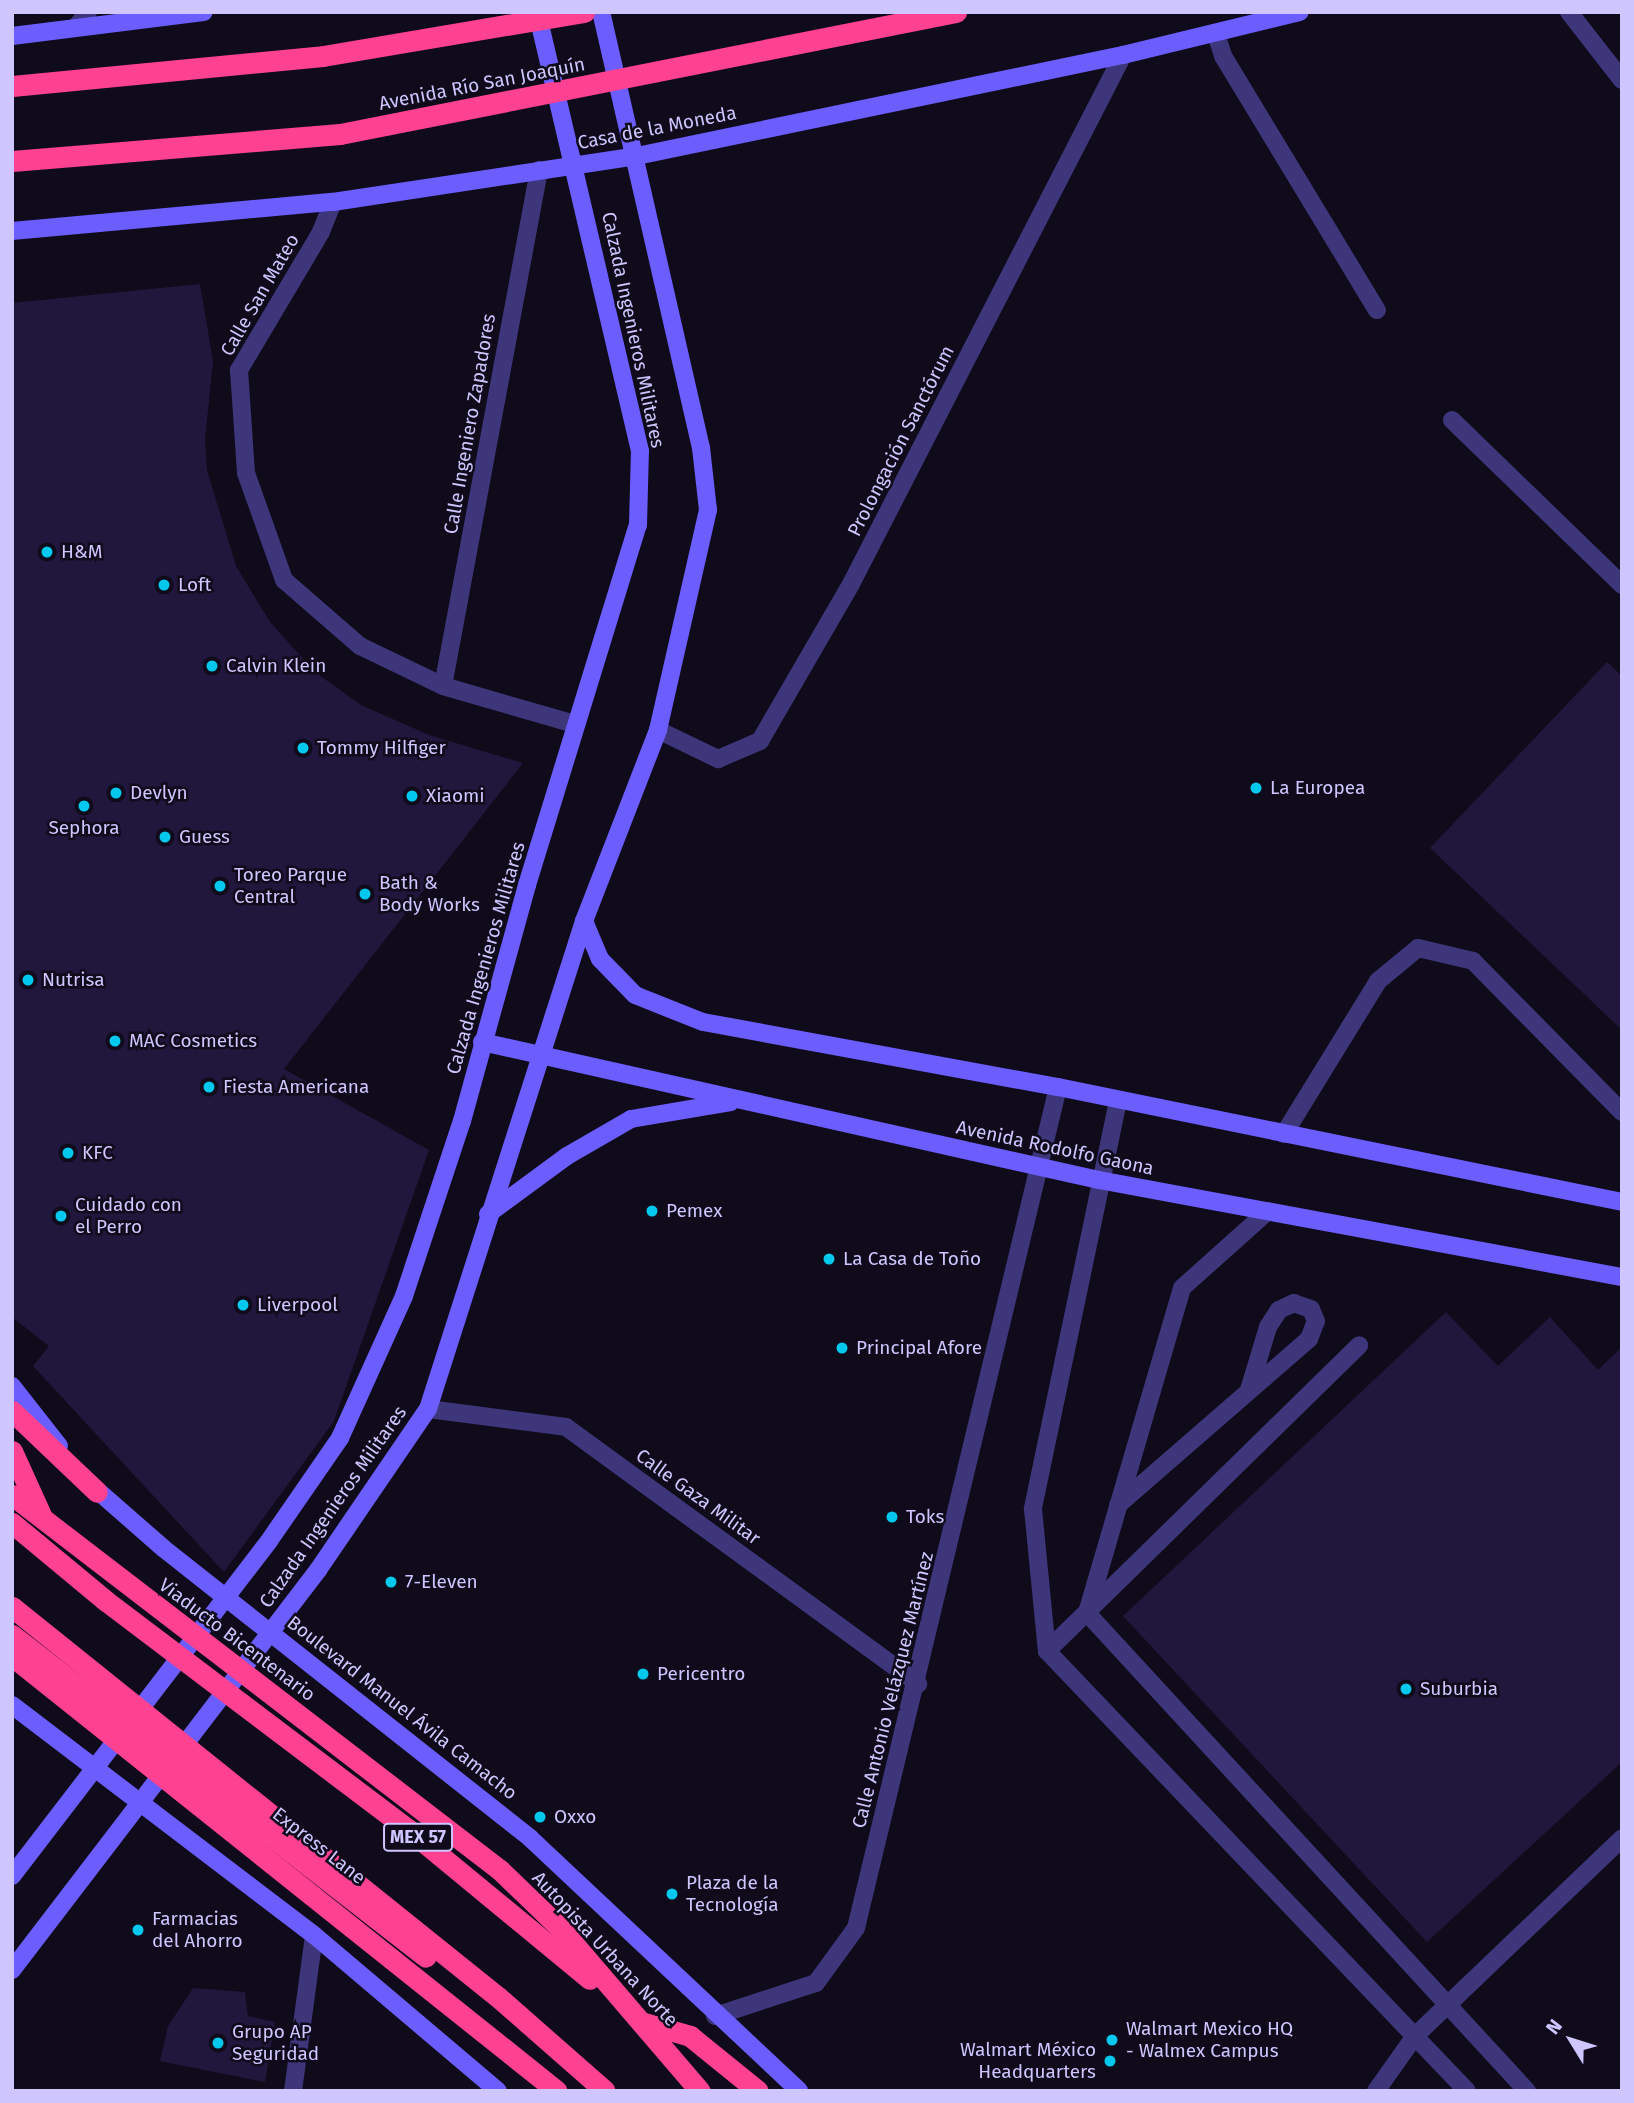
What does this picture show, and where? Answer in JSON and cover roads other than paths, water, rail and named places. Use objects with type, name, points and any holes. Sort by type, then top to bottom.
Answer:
[{"type":"highway","points":[[12,86],[323,55],[584,12]]},
{"type":"highway","name":"Avenida Río San Joaquín","points":[[12,161],[340,134],[843,37],[956,12]]},
{"type":"highway","points":[[12,1411],[97,1492]]},
{"type":"highway","points":[[12,1451],[60,1559]]},
{"type":"highway","name":"Viaducto Bicentenario","points":[[12,1495],[435,1820]]},
{"type":"highway","name":"MEX 57","points":[[12,1523],[60,1559],[106,1601],[409,1830],[717,2091]]},
{"type":"highway","points":[[12,1607],[498,1997],[605,2091]]},
{"type":"highway","name":"Express Lane","points":[[12,1635],[599,2091]]},
{"type":"highway","points":[[12,1656],[558,2091]]},
{"type":"highway","name":"Autopista Urbana Norte","points":[[435,1820],[500,1870],[561,1929],[700,2091]]},
{"type":"highway","points":[[637,2021],[690,2036],[758,2091]]},
{"type":"main road","points":[[12,36],[204,12]]},
{"type":"main road","name":"Calzada Ingenieros Militares","points":[[12,1876],[56,1823],[269,1541],[340,1438],[404,1296],[462,1121],[482,1042],[575,724],[638,525],[640,451],[576,165],[537,12]]},
{"type":"main road","name":"Calzada Ingenieros Militares","points":[[12,1970],[99,1861],[318,1570],[428,1409],[488,1214],[584,921],[658,730],[708,510],[701,448],[632,157],[601,12]]},
{"type":"main road","name":"Casa de la Moneda","points":[[12,231],[333,202],[632,157],[1123,55],[1300,12]]},
{"type":"main road","points":[[584,921],[600,959],[635,995],[703,1021],[1058,1087],[1622,1202]]},
{"type":"main road","name":"Avenida Rodolfo Gaona","points":[[482,1042],[1100,1180],[1622,1277]]},
{"type":"main road","points":[[488,1214],[567,1156],[631,1119],[740,1100]]},
{"type":"main road","name":"Boulevard Manuel Ávila Camacho","points":[[12,1386],[97,1492],[530,1838],[715,2016],[799,2091]]},
{"type":"main road","points":[[12,1705],[314,1935],[498,2091]]},
{"type":"street","points":[[76,27],[88,12]]},
{"type":"street","points":[[1569,12],[1622,80]]},
{"type":"street","points":[[1216,34],[1223,56],[1377,310]]},
{"type":"street","name":"Prolongación Sanctórum","points":[[658,730],[718,759],[760,741],[851,584],[1123,55]]},
{"type":"street","name":"Calle Ingeniero Zapadores","points":[[443,686],[539,170]]},
{"type":"street","name":"Calle San Mateo","points":[[333,202],[321,232],[239,370],[246,473],[284,580],[360,646],[443,686],[575,724]]},
{"type":"street","points":[[1451,420],[1622,585]]},
{"type":"street","points":[[1284,1134],[1378,981],[1418,948],[1473,961],[1622,1112]]},
{"type":"street","name":"Calle Antonio Velázquez Martínez","points":[[715,2016],[816,1983],[856,1928],[918,1684],[1058,1087]]},
{"type":"street","points":[[1118,1101],[1033,1509],[1047,1651],[1467,2091]]},
{"type":"street","points":[[1087,1613],[1182,1288],[1268,1211]]},
{"type":"street","points":[[1118,1505],[1309,1339],[1316,1321],[1311,1309],[1294,1303],[1279,1310],[1268,1327],[1249,1390]]},
{"type":"street","points":[[1047,1651],[1359,1345]]},
{"type":"street","name":"Calle Gaza Militar","points":[[428,1409],[566,1427],[918,1684]]},
{"type":"street","points":[[1087,1613],[1527,2091]]},
{"type":"street","points":[[1376,2091],[1415,2036],[1622,1838]]},
{"type":"street","points":[[293,2091],[314,1935]]},
{"type":"place","name":"H&M","points":[[47,552]]},
{"type":"place","name":"Loft","points":[[164,585]]},
{"type":"place","name":"Calvin Klein","points":[[212,666]]},
{"type":"place","name":"Tommy Hilfiger","points":[[303,748]]},
{"type":"place","name":"La Europea","points":[[1256,788]]},
{"type":"place","name":"Devlyn","points":[[116,793]]},
{"type":"place","name":"Xiaomi","points":[[412,796]]},
{"type":"place","name":"Sephora","points":[[84,806]]},
{"type":"place","name":"Guess","points":[[165,837]]},
{"type":"place","name":"Toreo Parque Central","points":[[220,886]]},
{"type":"place","name":"Bath & Body Works","points":[[365,894]]},
{"type":"place","name":"Nutrisa","points":[[28,980]]},
{"type":"place","name":"MAC Cosmetics","points":[[115,1041]]},
{"type":"place","name":"Fiesta Americana","points":[[209,1087]]},
{"type":"place","name":"KFC","points":[[68,1153]]},
{"type":"place","name":"Pemex","points":[[652,1211]]},
{"type":"place","name":"Cuidado con el Perro","points":[[61,1216]]},
{"type":"place","name":"La Casa de Toño","points":[[829,1259]]},
{"type":"place","name":"Liverpool","points":[[243,1305]]},
{"type":"place","name":"Principal Afore","points":[[842,1348]]},
{"type":"place","name":"Toks","points":[[892,1517]]},
{"type":"place","name":"7-Eleven","points":[[391,1582]]},
{"type":"place","name":"Pericentro","points":[[643,1674]]},
{"type":"place","name":"Suburbia","points":[[1406,1689]]},
{"type":"place","name":"Oxxo","points":[[540,1817]]},
{"type":"place","name":"Plaza de la Tecnología","points":[[672,1894]]},
{"type":"place","name":"Farmacias del Ahorro","points":[[138,1930]]},
{"type":"place","name":"Walmart Mexico HQ - Walmex Campus","points":[[1112,2040]]},
{"type":"place","name":"Grupo AP Seguridad","points":[[218,2043]]},
{"type":"place","name":"Walmart México Headquarters","points":[[1110,2061]]}]
